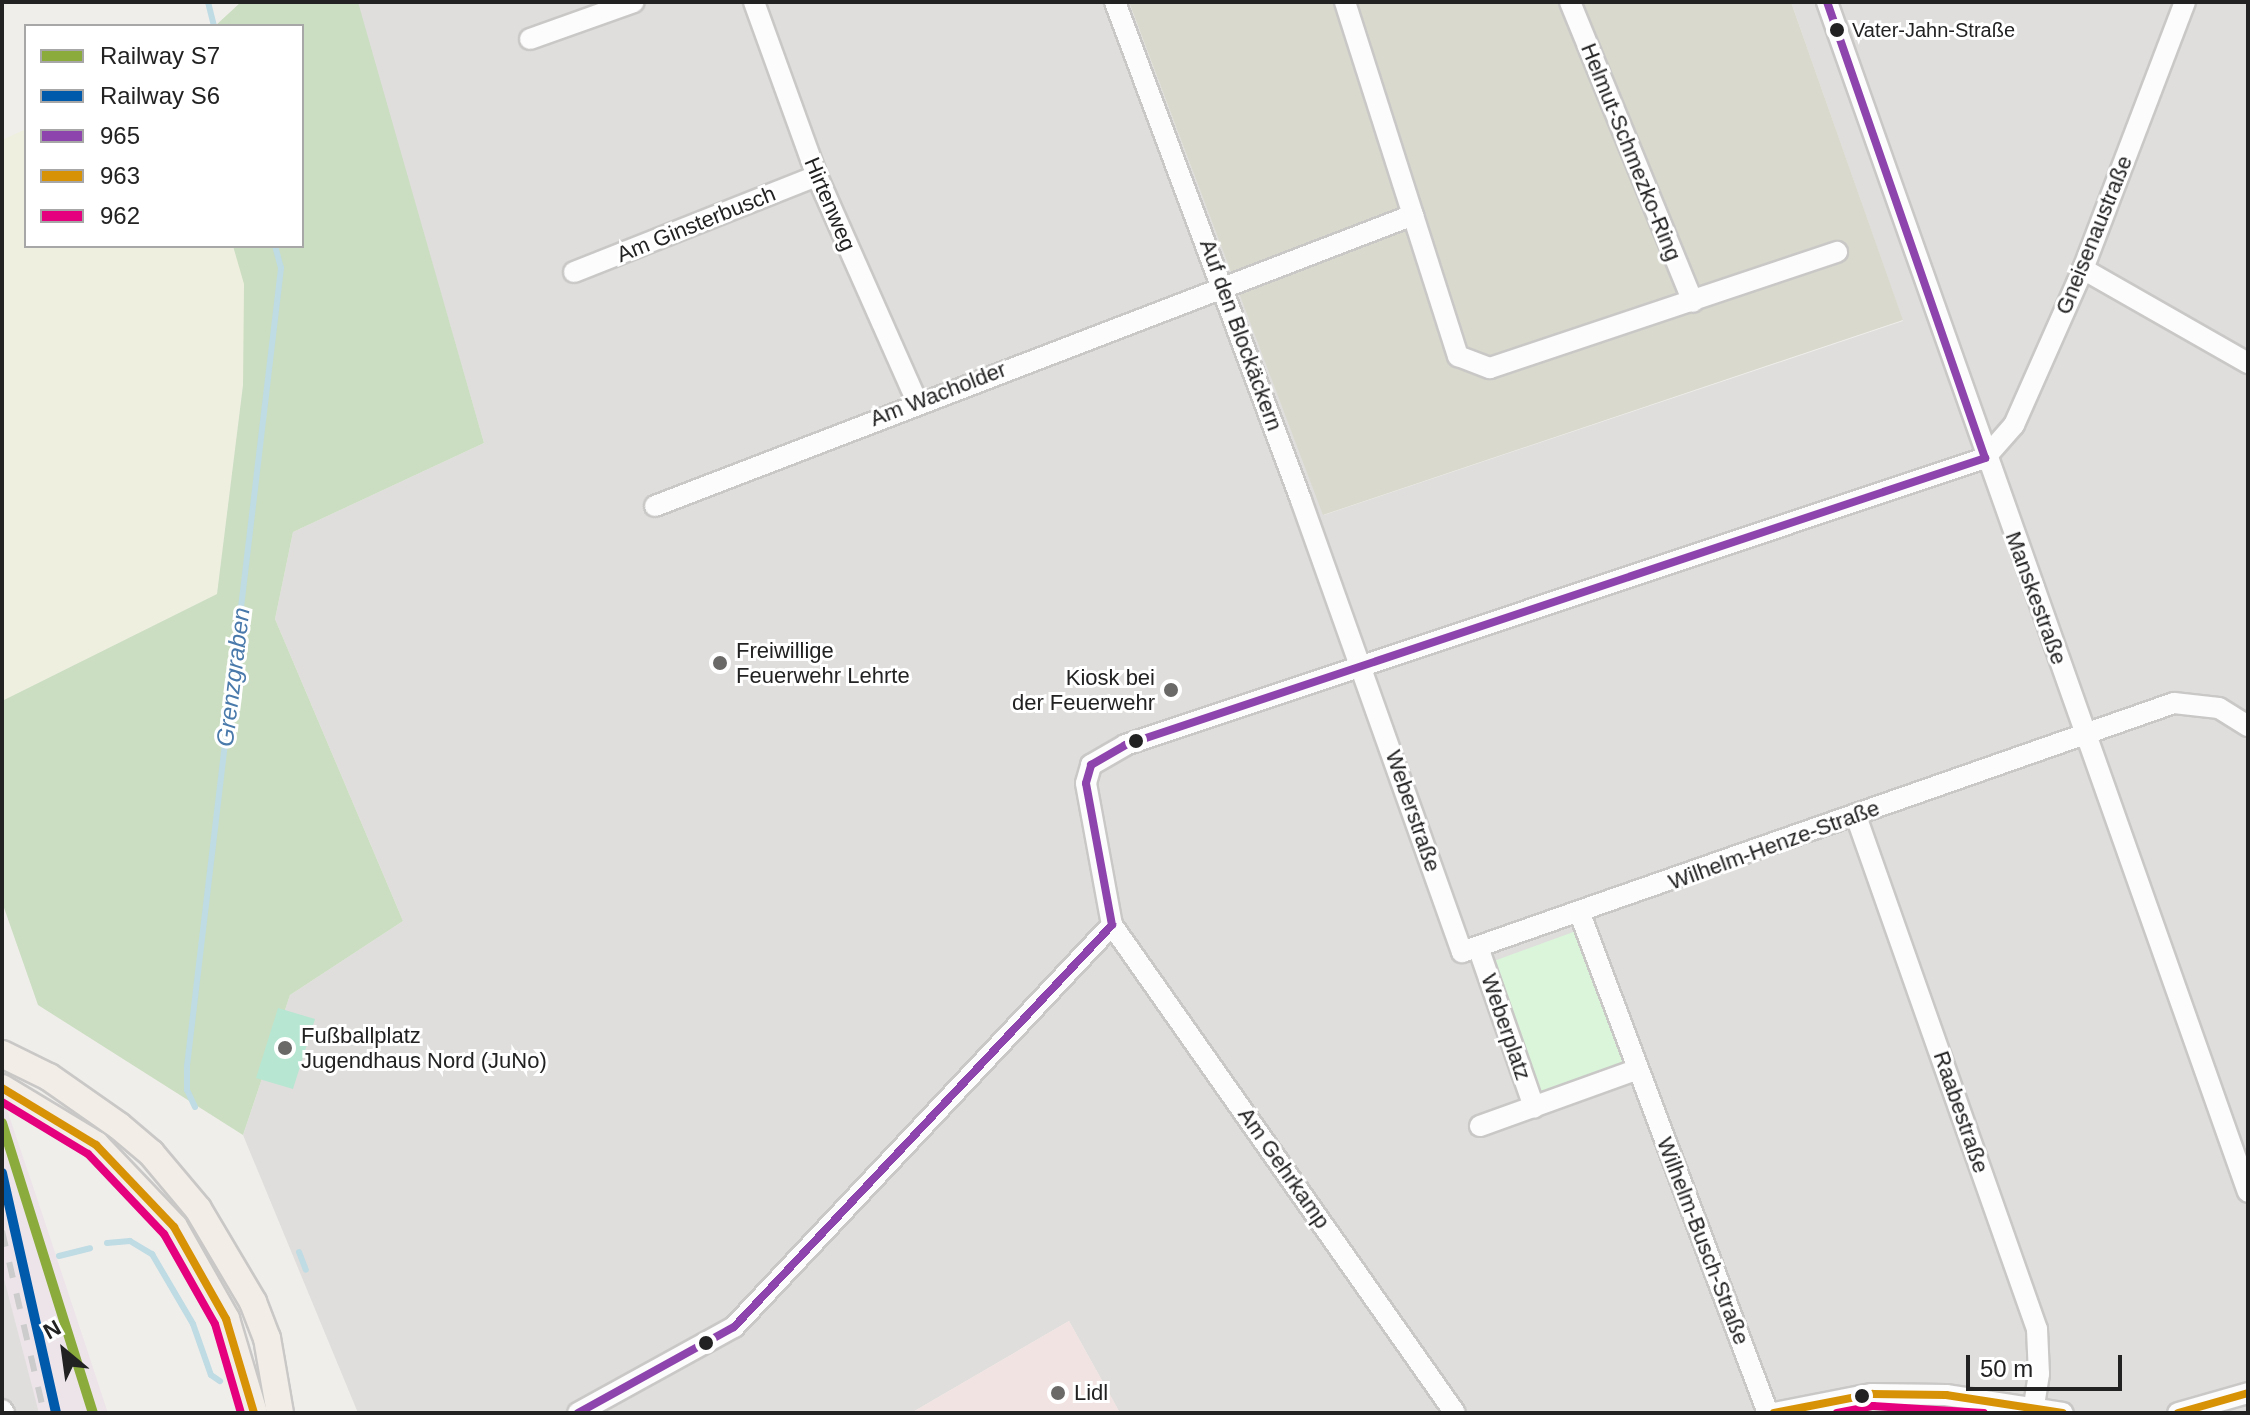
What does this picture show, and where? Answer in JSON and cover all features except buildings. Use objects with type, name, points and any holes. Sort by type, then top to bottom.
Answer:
[{"type":"main road","points":[[2,1054],[85,1099],[151,1153],[215,1234],[267,1338],[296,1413]]},
{"type":"main road","points":[[2,1088],[96,1145],[174,1227],[226,1319],[254,1413]]},
{"type":"main road","points":[[267,1338],[280,1413]]},
{"type":"street","points":[[530,39],[634,2]]},
{"type":"street","name":"Hirtenweg","points":[[754,2],[817,176],[917,402]]},
{"type":"street","name":"Auf den Blockäckern","points":[[1115,2],[1363,669]]},
{"type":"street","points":[[1345,2],[1458,356],[1490,368],[1837,252]]},
{"type":"street","name":"Helmut-Schmezko-Ring","points":[[1570,2],[1693,302]]},
{"type":"street","name":"Manskestraße","points":[[1827,2],[1985,458],[2248,1192]]},
{"type":"street","name":"Gneisenaustraße","points":[[1985,458],[2014,425],[2083,269],[2185,2]]},
{"type":"street","name":"Am Ginsterbusch","points":[[574,272],[817,176]]},
{"type":"street","points":[[1223,287],[1413,215]]},
{"type":"street","points":[[2083,269],[2248,363]]},
{"type":"street","name":"Am Wacholder","points":[[655,506],[917,402],[1223,287]]},
{"type":"street","points":[[578,1413],[734,1327],[1112,925],[1086,783],[1091,765],[1125,745],[1363,669],[1985,458]]},
{"type":"street","name":"Weberstraße","points":[[1363,669],[1470,950]]},
{"type":"street","name":"Wilhelm-Henze-Straße","points":[[1470,950],[1580,914],[2174,703],[2219,708],[2248,726]]},
{"type":"street","name":"Raabestraße","points":[[1856,816],[2037,1329],[2039,1374],[2033,1410]]},
{"type":"street","name":"Wilhelm-Busch-Straße","points":[[1580,914],[1768,1413]]},
{"type":"street","name":"Am Gehrkamp","points":[[1112,925],[1455,1413]]},
{"type":"street","name":"Weberplatz","points":[[1470,950],[1534,1107]]},
{"type":"street","points":[[1480,1126],[1638,1069]]},
{"type":"street","points":[[2178,1413],[2248,1393]]},
{"type":"street","points":[[1774,1413],[1872,1394],[1946,1395],[2063,1413]]},
{"type":"shaded area","points":[[357,2],[1129,2],[1324,515],[1903,321],[1791,2],[2248,2],[2248,1413],[1120,1413],[1069,1321],[911,1413],[358,1413],[243,1135],[290,995],[403,921],[275,619],[293,532],[484,443]]},
{"type":"shaded area","points":[[1129,2],[1791,2],[1903,320],[1323,515]]},
{"type":"shaded area","points":[[2,1095],[108,1413],[39,1413],[2,1271]]},
{"type":"shaded area","points":[[2,1271],[26,1350],[39,1413],[2,1413]]},
{"type":"shaded area","points":[[1069,1321],[1120,1413],[911,1413]]},
{"type":"green space","points":[[241,2],[358,2],[484,443],[293,532],[275,619],[403,921],[290,995],[243,1135],[38,1005],[2,902],[2,701],[217,594],[243,385],[244,284],[234,248],[304,248],[304,24],[217,24]]},
{"type":"green space","points":[[24,130],[24,248],[234,248],[245,284],[243,385],[217,594],[2,701],[2,140]]},
{"type":"green space","points":[[1576,931],[1626,1066],[1541,1097],[1491,962]]},
{"type":"green space","name":"Fußballplatz Jugendhaus Nord (JuNo)","points":[[278,1008],[315,1019],[293,1089],[256,1078]]},
{"type":"waterway","name":"Grenzgraben","points":[[208,2],[214,24]]},
{"type":"waterway","name":"Grenzgraben","points":[[195,1107],[187,1090],[187,1066],[281,268],[276,248]]},
{"type":"waterway","name":"Grenzgraben","points":[[107,1243],[130,1241],[152,1254],[193,1324],[211,1375],[220,1381]]},
{"type":"waterway","name":"Grenzgraben","points":[[59,1256],[90,1248]]},
{"type":"waterway","name":"Grenzgraben","points":[[299,1252],[306,1270]]},
{"type":"railway","points":[[2,1231],[44,1413]]},
{"type":"rail line","name":"S7","points":[[2,1123],[93,1413]]},
{"type":"rail line","name":"S6","points":[[2,1173],[56,1413]]},
{"type":"transit line","name":"965","points":[[578,1413],[734,1327],[1112,925],[1086,783],[1091,765],[1125,745],[1985,458],[1827,2]]},
{"type":"transit line","name":"963","points":[[2,1088],[96,1145],[174,1227],[226,1319],[254,1413]]},
{"type":"transit line","name":"962","points":[[2,1102],[88,1154],[164,1234],[215,1324],[241,1413]]},
{"type":"transit line","name":"963","points":[[2178,1413],[2248,1393]]},
{"type":"transit line","name":"963","points":[[1774,1413],[1872,1394],[1946,1395],[2063,1413]]},
{"type":"transit line","name":"962","points":[[1837,1413],[1873,1406],[1984,1413]]},
{"type":"place","name":"Vater-Jahn-Straße","points":[[1837,30]]},
{"type":"place","name":"Freiwillige Feuerwehr Lehrte","points":[[720,663]]},
{"type":"place","name":"Kiosk bei der Feuerwehr","points":[[1171,690]]},
{"type":"place","name":"Fußballplatz Jugendhaus Nord (JuNo)","points":[[285,1048]]},
{"type":"place","name":"Lidl","points":[[1058,1393]]}]
